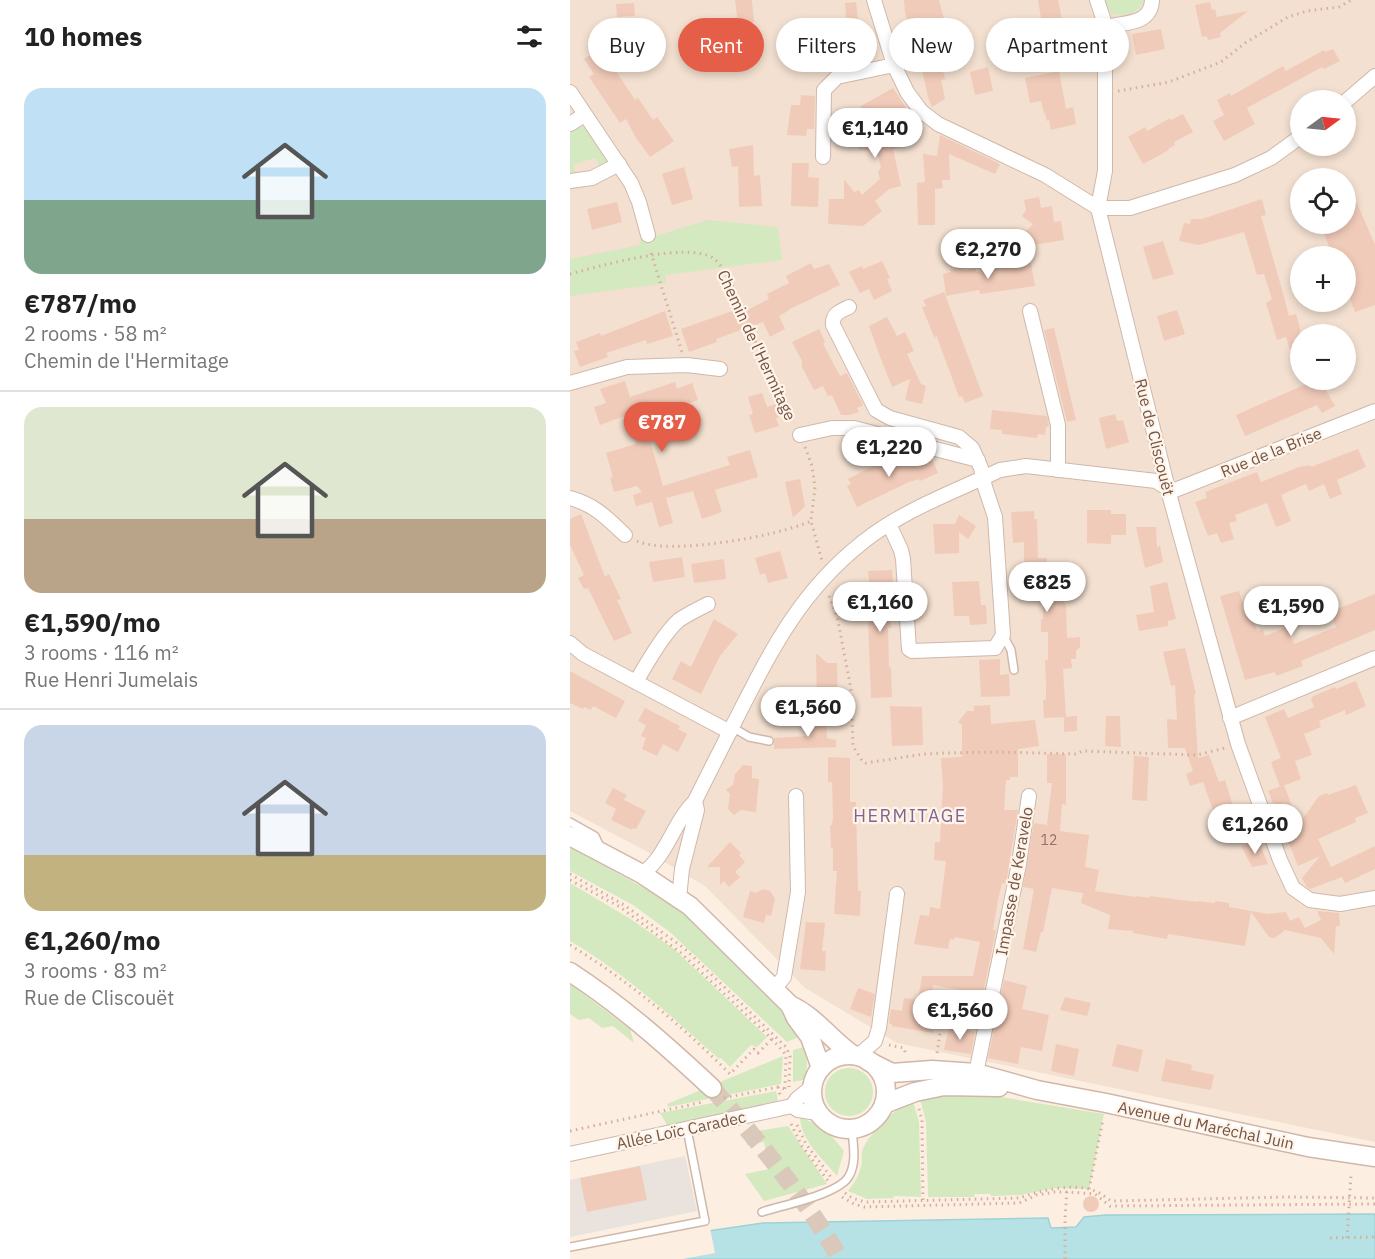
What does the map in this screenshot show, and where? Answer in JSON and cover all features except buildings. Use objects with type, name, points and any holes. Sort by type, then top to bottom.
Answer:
[{"type":"main road","name":"Avenue du Maréchal Juin","points":[[570,836],[642,874],[690,906],[790,1005],[796,1018],[810,1037],[821,1068]]},
{"type":"main road","points":[[570,972],[641,1025],[712,1088]]},
{"type":"main road","name":"Avenue du Maréchal Juin","points":[[790,1005],[805,1012],[840,1046],[892,1073],[932,1070],[976,1073],[1036,1090],[1308,1147],[1375,1157]]},
{"type":"main road","points":[[860,1057],[878,1069],[884,1080],[886,1092],[884,1104],[875,1119],[860,1128],[833,1126],[819,1113],[805,1086],[821,1068],[834,1058],[860,1057]]},
{"type":"main road","name":"Avenue du Maréchal Juin","points":[[884,1104],[922,1090],[944,1086],[1036,1090]]},
{"type":"street","points":[[874,0],[889,49]]},
{"type":"street","points":[[1096,0],[1103,18]]},
{"type":"street","points":[[1129,22],[1144,19],[1151,9],[1152,0]]},
{"type":"street","points":[[823,157],[824,90],[837,77],[889,66]]},
{"type":"street","points":[[898,72],[913,102],[930,118],[1045,175],[1098,208],[1130,207],[1235,175],[1271,158],[1290,144]]},
{"type":"street","points":[[1098,208],[1105,171],[1105,72]]},
{"type":"street","points":[[1356,92],[1375,76]]},
{"type":"street","points":[[570,92],[619,164],[635,193],[648,235]]},
{"type":"street","points":[[570,124],[584,115]]},
{"type":"street","points":[[570,181],[592,178],[619,164]]},
{"type":"street","name":"Rue de Cliscouët","points":[[1098,208],[1167,488],[1230,718],[1280,860],[1293,888],[1310,900],[1326,903],[1357,902],[1375,898]]},
{"type":"street","points":[[849,307],[837,313],[832,320],[833,325],[876,410],[890,418],[959,437],[972,448],[978,460],[995,517],[1003,635],[995,648],[912,651],[909,649],[902,550],[889,524]]},
{"type":"street","points":[[1030,311],[1058,425],[1058,470]]},
{"type":"street","points":[[570,383],[627,367],[687,365],[720,369]]},
{"type":"street","name":"Rue de la Brise","points":[[1167,488],[1175,490],[1354,413],[1375,411]]},
{"type":"street","name":"Chemin de l'Hermitage","points":[[800,435],[832,428],[854,428],[978,460]]},
{"type":"street","points":[[642,874],[650,868],[669,844],[687,809],[695,801],[745,700],[781,634],[801,604],[824,577],[864,542],[889,524],[1000,470],[1026,466],[1156,481],[1167,488]]},
{"type":"street","points":[[570,498],[598,510],[625,535]]},
{"type":"street","points":[[636,682],[648,660],[672,627],[687,615],[708,604]]},
{"type":"street","points":[[570,643],[583,654],[731,730]]},
{"type":"street","points":[[1230,718],[1375,658]]},
{"type":"street","points":[[775,988],[784,977],[798,892],[796,796]]},
{"type":"street","name":"Impasse de Keravelo","points":[[976,1073],[1019,864],[1029,796]]},
{"type":"street","points":[[679,898],[682,868],[697,810],[695,801]]},
{"type":"street","points":[[860,1057],[875,1041],[879,1028],[897,894]]},
{"type":"street","points":[[793,1111],[805,1086]]},
{"type":"street","name":"Allée Loïc Caradec","points":[[570,1154],[798,1110],[819,1113]]},
{"type":"lane","points":[[1003,635],[1011,650],[1014,670]]},
{"type":"lane","points":[[731,730],[769,741]]},
{"type":"lane","points":[[570,822],[595,836],[603,855]]},
{"type":"lane","points":[[762,1212],[840,1187],[850,1175],[853,1166],[852,1129]]},
{"type":"lane","points":[[570,1247],[705,1221],[687,1130]]},
{"type":"path","points":[[1105,94],[1169,82],[1221,62],[1245,43],[1288,17],[1307,11],[1339,7],[1351,0]]},
{"type":"path","name":"Chemin de l'Hermitage","points":[[570,274],[637,256],[693,253],[714,259],[727,276],[812,466],[815,487],[812,521],[824,577],[837,616],[851,689],[853,746],[862,761],[870,764],[924,754],[945,753],[1077,754],[1082,751],[1197,755],[1238,744]]},
{"type":"path","points":[[652,255],[687,365]]},
{"type":"path","points":[[625,535],[640,543],[673,548],[765,534],[812,521]]},
{"type":"path","points":[[570,874],[624,905],[684,948],[782,1043],[790,1056],[787,1088]]},
{"type":"path","points":[[570,880],[620,907],[681,953],[772,1039],[786,1055],[787,1088]]},
{"type":"path","points":[[570,945],[600,963],[646,997],[698,1042],[730,1074],[754,1049],[758,1053],[772,1039]]},
{"type":"path","points":[[932,1070],[940,1041],[945,1000]]},
{"type":"path","points":[[884,1044],[904,1048],[908,1063]]},
{"type":"path","points":[[778,1087],[805,1086]]},
{"type":"path","points":[[1089,1191],[1106,1103]]},
{"type":"path","points":[[919,1109],[922,1120],[923,1204]]},
{"type":"path","points":[[793,1111],[800,1134],[834,1180]]},
{"type":"path","points":[[570,1131],[642,1114]]},
{"type":"path","points":[[787,1122],[790,1121],[802,1146],[830,1183]]},
{"type":"path","points":[[1347,1238],[1351,1175]]},
{"type":"path","points":[[1065,1259],[1067,1190]]},
{"type":"path","points":[[841,1196],[864,1207],[1019,1203],[1037,1196],[1067,1190],[1098,1191],[1112,1201],[1287,1197],[1375,1198]]},
{"type":"path","points":[[1089,1191],[1110,1206],[1375,1204]]},
{"type":"path","points":[[845,1193],[865,1202],[923,1204]]},
{"type":"path","points":[[1330,1239],[1375,1237]]},
{"type":"shaded area","points":[[570,0],[1375,0],[1375,1142],[897,1043],[805,988],[705,886],[644,850],[570,811]]},
{"type":"shaded area","points":[[685,1156],[697,1211],[570,1237],[570,1180]]},
{"type":"green space","points":[[1104,0],[1145,0],[1136,11],[1122,15],[1112,14]]},
{"type":"green space","points":[[587,126],[609,161],[607,167],[601,170],[596,158],[573,164],[576,175],[570,173],[570,130]]},
{"type":"green space","points":[[707,220],[778,227],[782,260],[665,275],[666,283],[570,296],[570,259],[640,245],[640,238],[659,235]]},
{"type":"green space","points":[[570,847],[671,903],[787,1013],[803,1035],[787,1042],[671,933],[633,905],[570,871]]},
{"type":"green space","points":[[570,883],[629,918],[674,949],[767,1037],[757,1047],[751,1045],[730,1067],[721,1058],[719,1059],[629,981],[570,941]]},
{"type":"green space","points":[[570,984],[630,1029],[634,1043],[613,1026],[602,1028],[589,1018],[579,1020],[570,1014]]},
{"type":"green space","points":[[804,1047],[807,1064],[805,1076],[803,1080],[793,1082],[793,1050]]},
{"type":"green space","points":[[783,1056],[781,1084],[668,1107],[667,1104]]},
{"type":"green space","points":[[844,1068],[854,1068],[866,1075],[873,1087],[873,1097],[866,1109],[854,1116],[844,1116],[829,1105],[825,1097],[825,1087],[836,1072]]},
{"type":"green space","points":[[776,1091],[778,1101],[667,1125],[660,1113]]},
{"type":"green space","points":[[983,1094],[1104,1114],[1089,1189],[1055,1188],[1020,1195],[975,1194],[974,1197],[928,1197],[926,1122],[919,1095]]},
{"type":"green space","points":[[912,1098],[919,1122],[921,1197],[894,1196],[894,1198],[867,1199],[848,1191],[859,1173],[865,1145],[891,1115]]},
{"type":"green space","points":[[800,1117],[825,1128],[844,1151],[837,1176],[808,1142]]},
{"type":"green space","points":[[788,1126],[827,1184],[764,1201],[745,1174],[769,1169],[764,1142],[747,1145],[744,1133]]},
{"type":"water","points":[[1375,1214],[1375,1259],[570,1259],[708,1231],[763,1223],[1048,1218],[1051,1228],[1076,1227],[1084,1217],[1106,1215]]},
{"type":"pier","points":[[710,1228],[715,1253],[683,1259],[570,1259],[570,1253]]},
{"type":"tunnel","points":[[712,1088],[796,1192],[840,1259]]},
{"type":"district","name":"HERMITAGE","points":[[910,816]]}]
